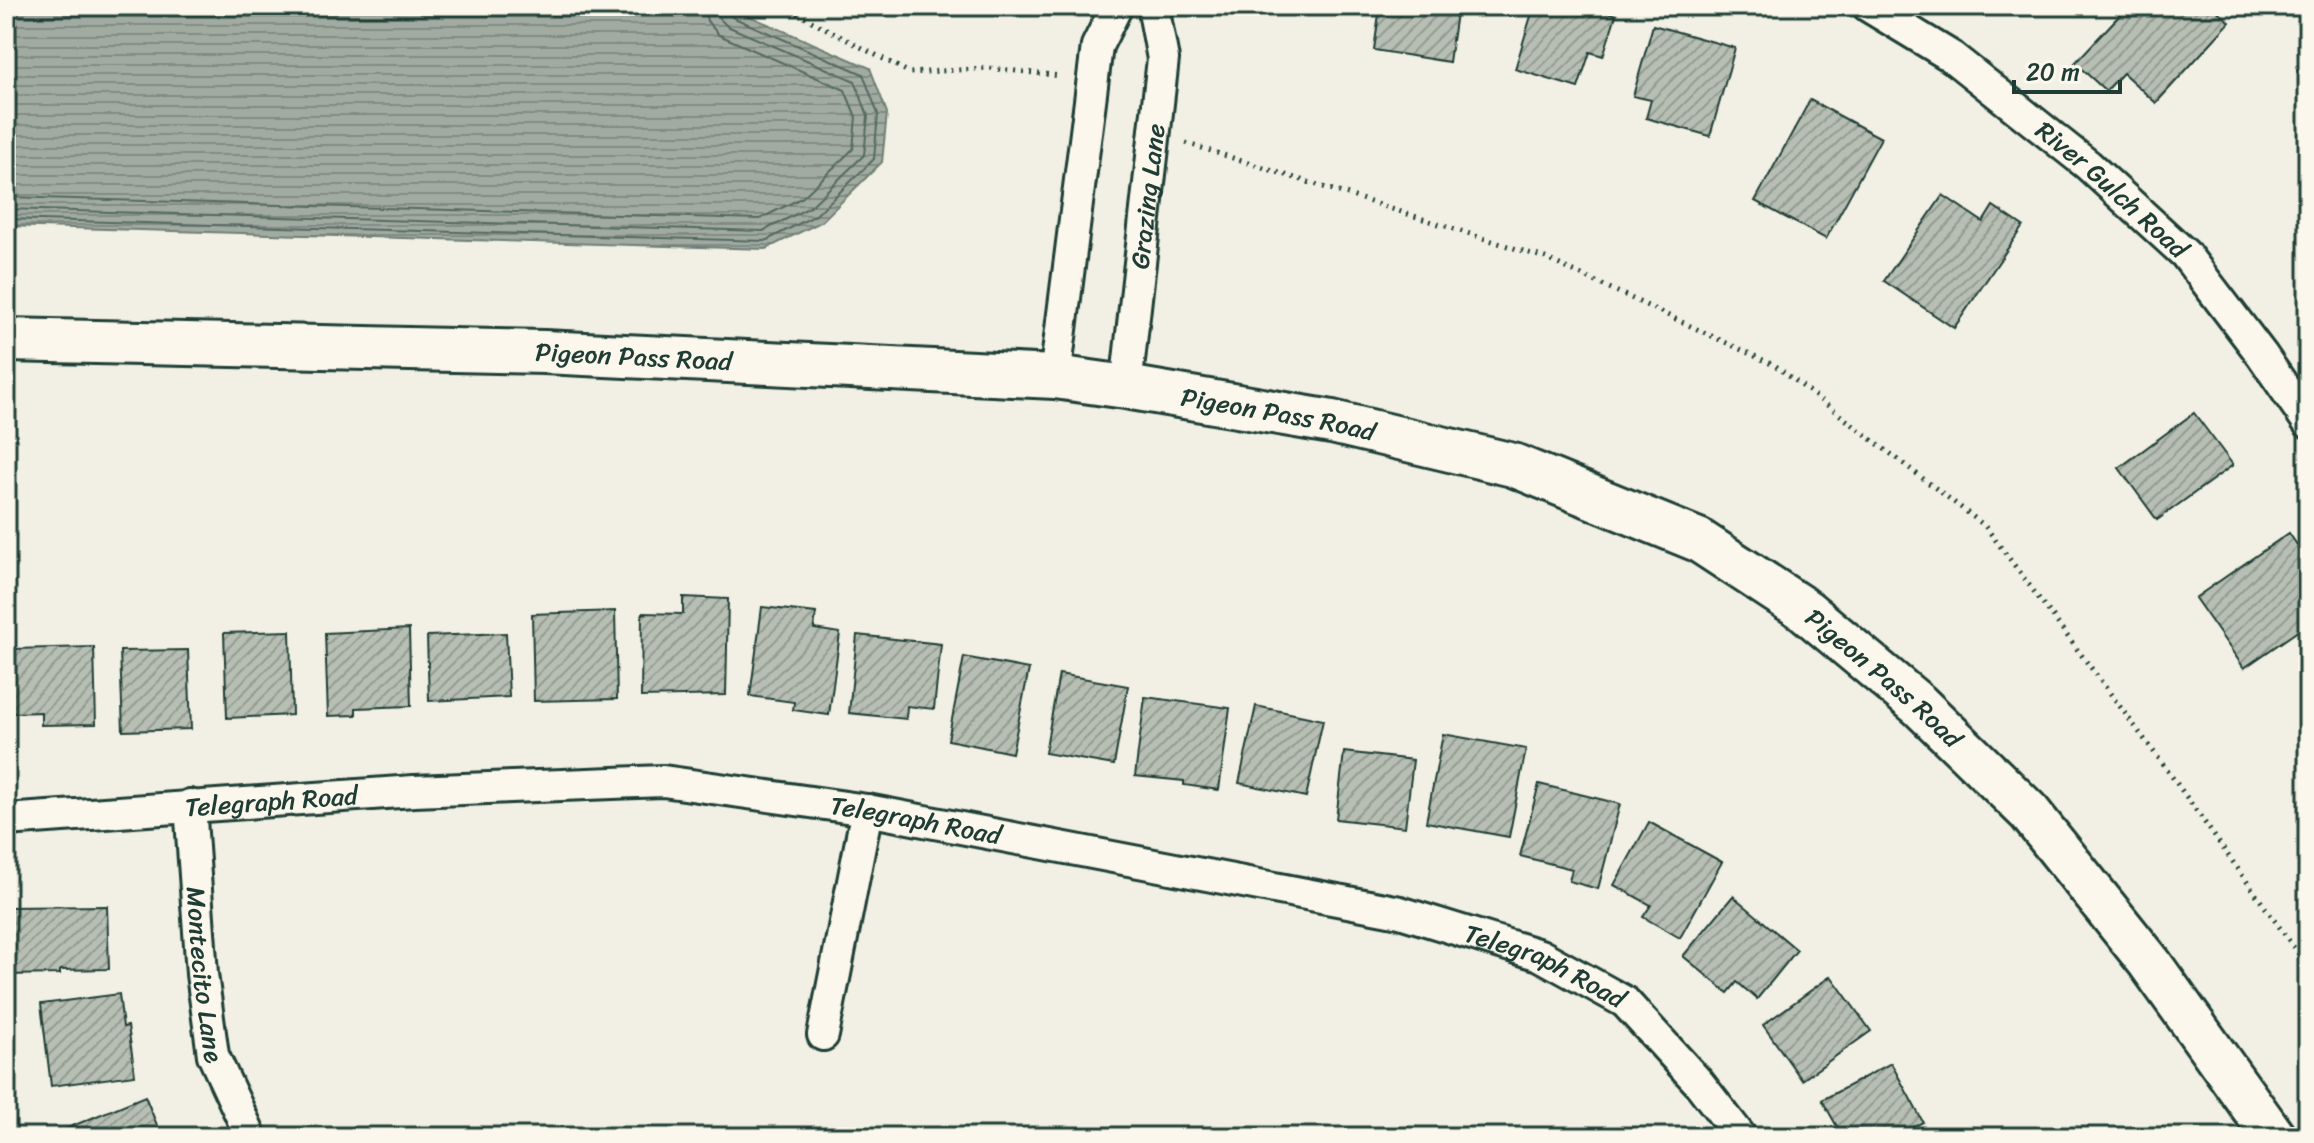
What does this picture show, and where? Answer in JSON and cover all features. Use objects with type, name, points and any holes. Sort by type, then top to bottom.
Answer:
[{"type":"street","points":[[1055,377],[1097,46],[1117,6]]},
{"type":"street","name":"Grazing Lane","points":[[1126,387],[1163,59],[1153,6]]},
{"type":"street","name":"River Gulch Road","points":[[1868,6],[1952,57],[2088,165],[2185,254],[2262,355],[2308,422]]},
{"type":"street","name":"Pigeon Pass Road","points":[[6,340],[544,352],[1055,377],[1332,422],[1513,465],[1698,540],[1805,610],[1919,705],[2029,812],[2149,962],[2274,1137]]},
{"type":"street","name":"Telegraph Road","points":[[6,820],[414,791],[663,781],[867,810],[1400,912],[1540,955],[1625,1002],[1699,1083],[1741,1137]]},
{"type":"street","name":"Montecito Lane","points":[[190,805],[202,974],[213,1055],[251,1137]]},
{"type":"street","points":[[823,1035],[867,810]]},
{"type":"path","points":[[783,6],[910,73],[990,68],[1093,80]]},
{"type":"path","points":[[1155,132],[1545,258],[1776,366],[1985,526],[2160,760],[2308,967]]},
{"type":"water","points":[[6,6],[726,6],[870,68],[887,113],[882,162],[821,222],[766,249],[6,226]]},
{"type":"building","points":[[1380,6],[1457,6],[1449,62],[1374,50]]},
{"type":"building","points":[[1534,6],[1586,6],[1616,15],[1603,56],[1590,52],[1578,88],[1515,69]]},
{"type":"building","points":[[2128,6],[2212,6],[2230,22],[2156,103],[2123,73],[2106,91],[2075,63]]},
{"type":"building","points":[[1653,25],[1735,48],[1710,136],[1646,118],[1651,100],[1633,96]]},
{"type":"building","points":[[1810,100],[1881,138],[1826,239],[1755,201]]},
{"type":"building","points":[[1943,195],[1983,222],[1993,206],[2023,226],[1954,328],[1884,281]]},
{"type":"building","points":[[2194,413],[2233,465],[2157,520],[2119,468]]},
{"type":"building","points":[[2289,533],[2308,561],[2308,624],[2244,668],[2195,598]]},
{"type":"building","points":[[683,597],[728,599],[726,695],[641,697],[642,613],[683,614]]},
{"type":"building","points":[[762,607],[816,613],[814,629],[840,633],[829,715],[793,710],[794,702],[750,696]]},
{"type":"building","points":[[615,611],[617,699],[534,701],[532,614]]},
{"type":"building","points":[[409,629],[411,706],[356,708],[356,715],[328,716],[325,633]]},
{"type":"building","points":[[290,631],[292,715],[227,718],[224,633]]},
{"type":"building","points":[[506,633],[509,697],[429,701],[427,636]]},
{"type":"building","points":[[857,635],[941,644],[934,709],[907,706],[906,719],[849,713]]},
{"type":"building","points":[[94,647],[96,724],[41,725],[41,712],[13,713],[11,649]]},
{"type":"building","points":[[188,650],[191,729],[123,731],[120,651]]},
{"type":"building","points":[[964,657],[1029,669],[1012,753],[948,740]]},
{"type":"building","points":[[1059,674],[1128,686],[1114,765],[1045,753]]},
{"type":"building","points":[[1145,697],[1230,708],[1219,790],[1184,785],[1184,781],[1135,776]]},
{"type":"building","points":[[1256,706],[1323,720],[1306,797],[1239,783]]},
{"type":"building","points":[[1443,734],[1526,749],[1509,837],[1426,822]]},
{"type":"building","points":[[1344,752],[1413,760],[1405,827],[1336,819]]},
{"type":"building","points":[[1539,784],[1620,804],[1598,889],[1569,881],[1572,869],[1520,856]]},
{"type":"building","points":[[1649,822],[1722,862],[1680,938],[1643,917],[1651,905],[1614,885]]},
{"type":"building","points":[[1733,896],[1797,950],[1757,999],[1737,982],[1728,993],[1683,956]]},
{"type":"building","points":[[107,906],[109,969],[6,975],[6,907]]},
{"type":"building","points":[[1831,976],[1871,1031],[1802,1080],[1763,1025]]},
{"type":"building","points":[[119,994],[123,1027],[128,1026],[135,1075],[51,1086],[41,1004]]},
{"type":"building","points":[[1891,1063],[1923,1122],[1894,1137],[1843,1137],[1822,1100]]},
{"type":"building","points":[[145,1096],[159,1130],[150,1134],[151,1137],[46,1137]]}]
